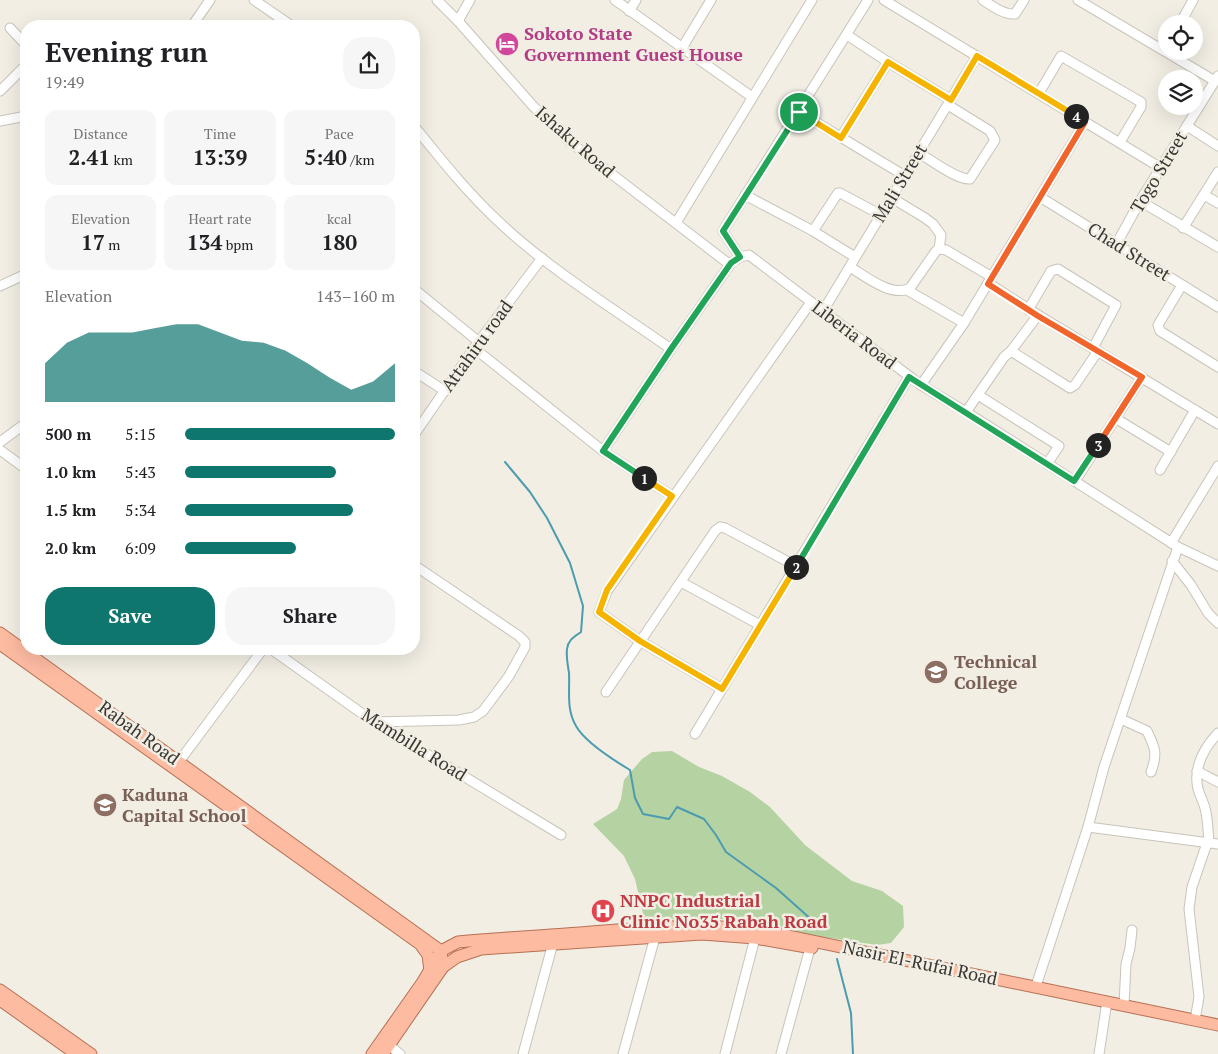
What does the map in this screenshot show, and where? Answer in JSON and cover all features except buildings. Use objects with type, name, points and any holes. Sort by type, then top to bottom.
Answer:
[{"type":"main road","name":"Rabah Road","points":[[0,633],[20,648]]},
{"type":"main road","name":"Rabah Road","points":[[0,644],[176,765],[422,941]]},
{"type":"main road","name":"Rabah Road","points":[[29,655],[176,765]]},
{"type":"main road","name":"Nasir El-Rufai Road","points":[[441,951],[458,942],[626,929],[728,926],[759,930],[1106,1008],[1218,1025]]},
{"type":"main road","name":"Nasir El-Rufai Road","points":[[422,941],[432,950],[466,954],[480,949],[702,934],[755,938],[881,958],[1036,986],[1198,1023],[1218,1032]]},
{"type":"main road","points":[[430,971],[428,954],[422,941],[458,942]]},
{"type":"main road","points":[[441,951],[443,967]]},
{"type":"main road","points":[[385,1046],[441,951]]},
{"type":"main road","points":[[372,1054],[385,1046],[443,967],[457,957],[466,954]]},
{"type":"main road","points":[[0,990],[91,1054]]},
{"type":"main road","points":[[0,1000],[76,1054]]},
{"type":"street","points":[[196,20],[210,0]]},
{"type":"street","points":[[254,0],[283,20]]},
{"type":"street","name":"Ishaku Road","points":[[437,0],[533,106],[570,142],[728,264],[731,263]]},
{"type":"street","points":[[458,21],[470,0]]},
{"type":"street","points":[[615,0],[752,97]]},
{"type":"street","points":[[629,11],[636,0]]},
{"type":"street","points":[[682,48],[711,0]]},
{"type":"street","points":[[676,223],[812,0]]},
{"type":"street","points":[[603,451],[731,263],[744,256],[723,231],[868,0]]},
{"type":"street","points":[[884,0],[1161,168]]},
{"type":"street","points":[[982,0],[1011,15],[1015,14],[1024,0]]},
{"type":"street","points":[[1185,15],[1193,0]]},
{"type":"street","points":[[1082,1],[1158,45]]},
{"type":"street","points":[[10,28],[20,39]]},
{"type":"street","points":[[847,34],[949,102],[993,135],[995,140],[970,179],[967,180],[919,152]]},
{"type":"street","name":"Mali Street","points":[[823,311],[977,56]]},
{"type":"street","points":[[1039,93],[1061,56],[1142,104],[1120,142]]},
{"type":"street","points":[[1184,60],[1216,78]]},
{"type":"street","points":[[841,138],[888,62]]},
{"type":"street","points":[[0,91],[20,71]]},
{"type":"street","name":"Togo Street","points":[[1117,243],[1140,201],[1187,126],[1214,92],[1216,78]]},
{"type":"street","points":[[799,112],[905,176]]},
{"type":"street","points":[[0,121],[20,117]]},
{"type":"street","points":[[921,385],[964,323],[1085,122]]},
{"type":"street","points":[[1187,126],[1218,146]]},
{"type":"street","points":[[420,133],[479,202],[498,221],[542,258],[671,349]]},
{"type":"street","points":[[1184,228],[1218,172]]},
{"type":"street","points":[[813,231],[838,193],[881,215]]},
{"type":"street","points":[[745,195],[813,231],[855,257]]},
{"type":"street","points":[[1204,195],[1218,203]]},
{"type":"street","name":"Chad Street","points":[[1040,197],[1218,307]]},
{"type":"street","points":[[850,267],[896,292],[906,290],[910,288],[939,249],[941,235],[933,224],[892,198]]},
{"type":"street","points":[[1140,201],[1218,247]]},
{"type":"street","points":[[939,249],[946,250],[990,280],[1028,310],[1218,424]]},
{"type":"street","name":"Liberia Road","points":[[744,256],[811,302],[921,385],[1175,545],[1218,566]]},
{"type":"street","name":"Attahiru road","points":[[420,425],[476,345],[542,258]]},
{"type":"street","points":[[1010,351],[1070,388],[1075,385],[1095,349],[1116,305],[1058,270],[1051,270],[1028,310]]},
{"type":"street","points":[[0,286],[20,277]]},
{"type":"street","points":[[1182,285],[1158,328],[1218,367]]},
{"type":"street","points":[[906,290],[964,323]]},
{"type":"street","points":[[420,294],[476,345],[603,451],[672,496]]},
{"type":"street","points":[[722,689],[640,641],[599,612],[607,590],[811,302]]},
{"type":"street","points":[[966,412],[1004,357],[1038,316]]},
{"type":"street","points":[[420,375],[444,390]]},
{"type":"street","points":[[695,734],[909,377]]},
{"type":"street","points":[[1074,481],[1142,377]]},
{"type":"street","points":[[978,395],[1059,446],[1047,464]]},
{"type":"street","points":[[1160,470],[1194,410]]},
{"type":"street","points":[[1115,418],[1171,452]]},
{"type":"street","points":[[0,442],[20,427]]},
{"type":"street","points":[[0,450],[20,465]]},
{"type":"street","points":[[1036,986],[1088,827],[1104,767],[1172,561],[1175,545],[1218,466]]},
{"type":"street","points":[[606,692],[715,531],[720,527],[796,566]]},
{"type":"street","points":[[1172,561],[1191,585],[1208,613],[1218,623]]},
{"type":"street","points":[[374,722],[459,720],[474,717],[482,711],[509,676],[524,647],[525,642],[519,636],[420,569]]},
{"type":"street","points":[[681,582],[760,625]]},
{"type":"street","points":[[176,765],[258,655]]},
{"type":"street","name":"Mambilla Road","points":[[279,655],[374,722],[561,835]]},
{"type":"street","points":[[1121,719],[1147,731],[1156,752],[1151,772]]},
{"type":"street","points":[[1198,1023],[1199,997],[1188,909],[1192,887],[1211,843],[1205,808],[1198,788],[1197,771],[1199,760],[1211,740],[1218,733]]},
{"type":"street","points":[[1197,771],[1218,782]]},
{"type":"street","points":[[1088,827],[1211,843]]},
{"type":"street","points":[[1124,1005],[1126,964],[1132,930]]},
{"type":"street","points":[[623,1054],[655,937]]},
{"type":"street","points":[[725,1054],[755,938]]},
{"type":"street","points":[[523,1054],[553,944]]},
{"type":"street","points":[[781,1054],[810,948]]},
{"type":"street","points":[[1099,1054],[1106,1008]]},
{"type":"street","points":[[385,1046],[400,1054]]},
{"type":"green space","points":[[672,751],[699,767],[722,776],[750,792],[770,807],[805,845],[852,881],[882,891],[903,906],[904,927],[891,943],[877,945],[789,932],[731,919],[687,920],[644,918],[635,879],[624,856],[593,824],[617,809],[621,799],[624,780],[642,759],[652,752]]},
{"type":"waterway","points":[[505,462],[530,492],[547,518],[570,563],[583,606],[581,632],[570,641],[567,652],[570,707],[573,720],[580,732],[593,745],[630,770],[635,798],[643,814],[669,819],[677,807],[704,819],[726,852],[776,888],[822,929]]},
{"type":"waterway","points":[[837,959],[851,1013],[853,1054]]},
{"type":"place","name":"Sokoto State Government Guest House","points":[[507,44]]},
{"type":"place","name":"Technical College","points":[[936,672]]},
{"type":"place","name":"Kaduna Capital School","points":[[105,805]]},
{"type":"place","name":"NNPC Industrial Clinic No35 Rabah Road","points":[[603,911]]},
{"type":"route","points":[[977,56],[1085,122],[988,284],[1038,316],[1142,377],[1074,481],[909,377],[722,689],[640,641],[599,612],[607,590],[672,496],[603,451],[731,263],[740,257],[723,231],[799,112],[841,138],[888,62],[951,100],[977,56]]}]
